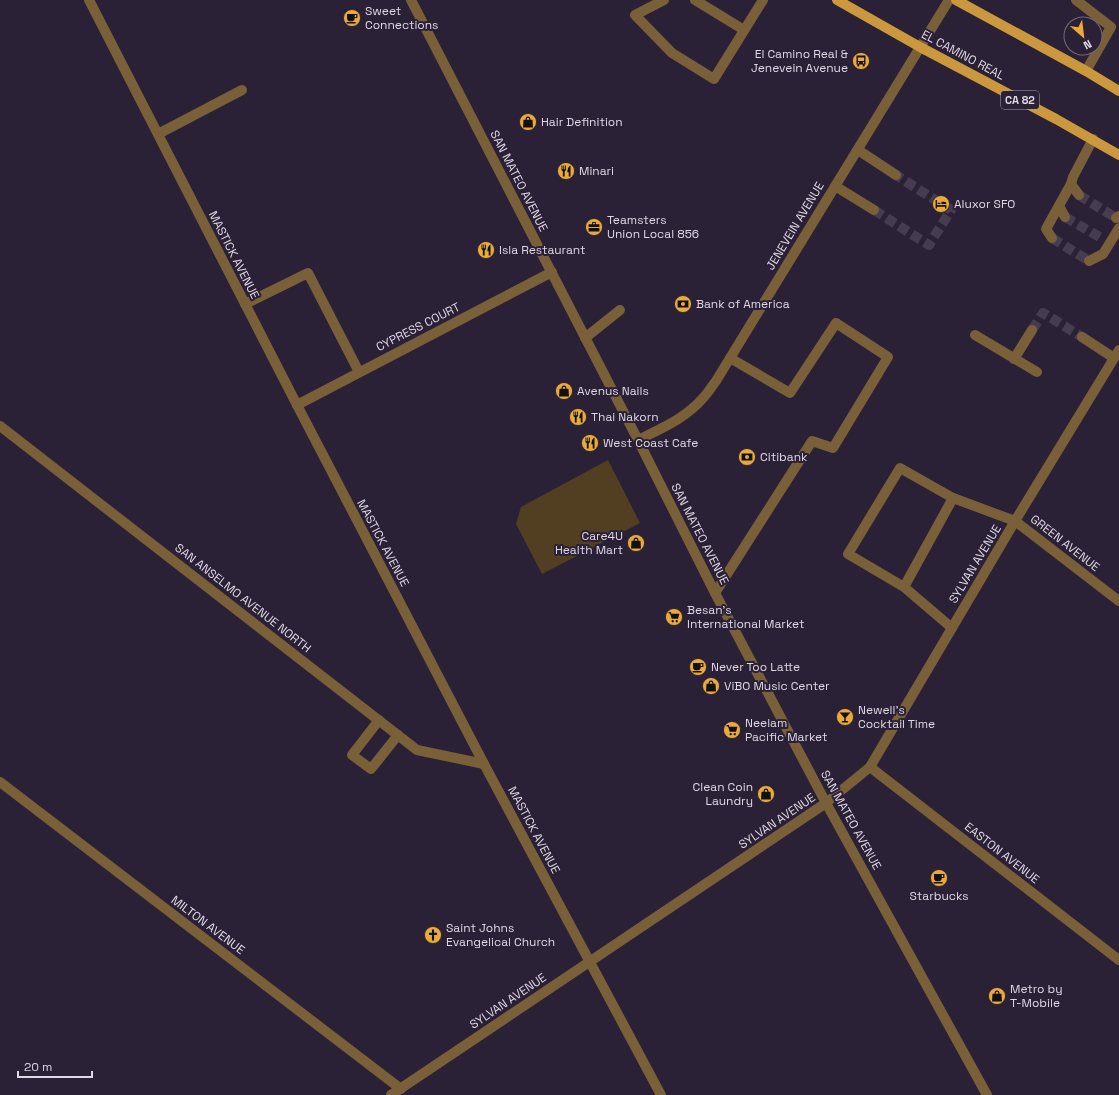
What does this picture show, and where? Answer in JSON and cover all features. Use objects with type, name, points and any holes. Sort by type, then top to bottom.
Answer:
[{"type":"main road","name":"EL CAMINO REAL","points":[[838,0],[920,47],[1119,154]]},
{"type":"main road","points":[[956,0],[1086,71],[1119,91]]},
{"type":"street","name":"MASTICK AVENUE","points":[[89,0],[297,405],[484,764],[661,1095]]},
{"type":"street","name":"SAN MATEO AVENUE","points":[[411,0],[715,592],[826,803],[987,1095]]},
{"type":"street","points":[[664,0],[635,15],[672,53],[714,79],[763,0]]},
{"type":"street","points":[[695,0],[744,30]]},
{"type":"street","name":"JENEVEIN AVENUE","points":[[638,440],[687,414],[704,398],[949,0]]},
{"type":"street","points":[[1076,0],[1111,27],[1086,71]]},
{"type":"street","points":[[158,134],[242,90]]},
{"type":"street","points":[[1052,238],[1046,229],[1060,206],[1093,139]]},
{"type":"street","points":[[858,150],[896,175]]},
{"type":"street","points":[[1071,184],[1079,195]]},
{"type":"street","points":[[835,186],[874,210]]},
{"type":"street","points":[[1060,206],[1065,217]]},
{"type":"street","points":[[1103,239],[1117,224]]},
{"type":"street","points":[[1089,261],[1103,254],[1117,224]]},
{"type":"street","name":"CYPRESS COURT","points":[[297,405],[552,272]]},
{"type":"street","points":[[245,304],[308,273],[359,372]]},
{"type":"street","points":[[585,338],[620,310]]},
{"type":"street","points":[[715,592],[812,441],[833,448],[888,356],[836,323],[790,393],[730,358]]},
{"type":"street","points":[[1014,359],[1032,330]]},
{"type":"street","points":[[975,336],[1037,372]]},
{"type":"street","points":[[1082,337],[1116,354]]},
{"type":"street","name":"SYLVAN AVENUE","points":[[391,1095],[590,963],[826,803],[870,768],[1015,521],[1116,354]]},
{"type":"street","name":"SAN ANSELMO AVENUE NORTH","points":[[0,426],[417,750],[484,764]]},
{"type":"street","name":"GREEN AVENUE","points":[[904,587],[848,554],[900,468],[953,498],[1015,521],[1119,601]]},
{"type":"street","points":[[952,628],[904,587],[953,498]]},
{"type":"street","points":[[379,720],[352,755],[371,769],[398,735]]},
{"type":"street","name":"EASTON AVENUE","points":[[870,768],[1119,960]]},
{"type":"street","name":"MILTON AVENUE","points":[[0,782],[401,1089]]},
{"type":"shaded area","points":[[608,460],[640,523],[542,574],[516,524],[521,507]]},
{"type":"tunnel","points":[[874,210],[929,245],[951,210],[896,175]]},
{"type":"tunnel","points":[[1079,195],[1116,218]]},
{"type":"tunnel","points":[[1065,217],[1103,239]]},
{"type":"tunnel","points":[[1052,238],[1089,261]]},
{"type":"tunnel","points":[[1032,330],[1043,313],[1082,337]]},
{"type":"place","name":"Sweet Connections","points":[[352,18]]},
{"type":"place","name":"El Camino Real & Jenevein Avenue","points":[[861,61]]},
{"type":"place","name":"Hair Definition","points":[[528,122]]},
{"type":"place","name":"Minari","points":[[566,171]]},
{"type":"place","name":"Aluxor SFO","points":[[941,204]]},
{"type":"place","name":"Teamsters Union Local 856","points":[[594,227]]},
{"type":"place","name":"Isla Restaurant","points":[[486,250]]},
{"type":"place","name":"Bank of America","points":[[683,304]]},
{"type":"place","name":"Avenus Nails","points":[[564,391]]},
{"type":"place","name":"Thai Nakorn","points":[[578,417]]},
{"type":"place","name":"West Coast Cafe","points":[[590,443]]},
{"type":"place","name":"Citibank","points":[[747,457]]},
{"type":"place","name":"Care4U Health Mart","points":[[636,543]]},
{"type":"place","name":"Besan’s International Market","points":[[674,617]]},
{"type":"place","name":"Never Too Latte","points":[[698,667]]},
{"type":"place","name":"ViBO Music Center","points":[[711,686]]},
{"type":"place","name":"Newell's Cocktail Time","points":[[845,717]]},
{"type":"place","name":"Neelam Pacific Market","points":[[732,730]]},
{"type":"place","name":"Clean Coin Laundry","points":[[766,794]]},
{"type":"place","name":"Starbucks","points":[[939,878]]},
{"type":"place","name":"Saint Johns Evangelical Church","points":[[433,935]]},
{"type":"place","name":"Metro by T-Mobile","points":[[997,996]]}]
